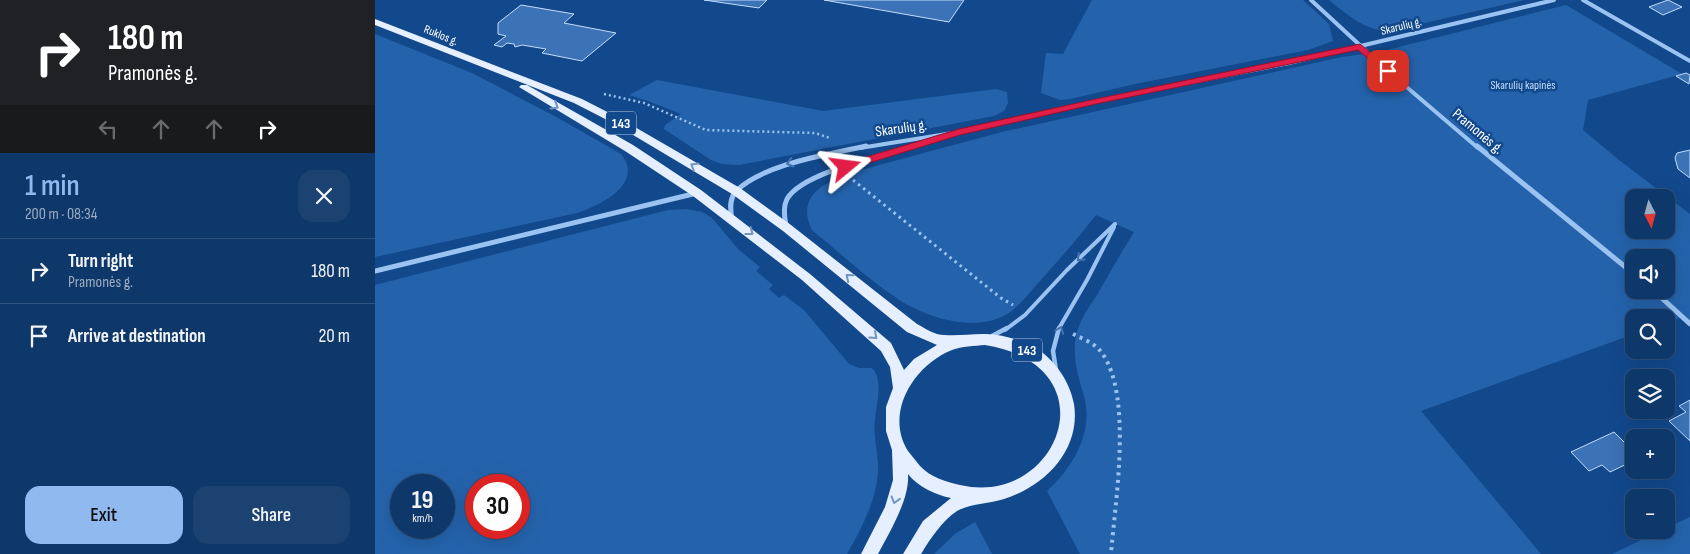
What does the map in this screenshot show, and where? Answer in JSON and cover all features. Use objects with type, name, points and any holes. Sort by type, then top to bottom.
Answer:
[{"type":"main road","name":"Ruklos g.","points":[[375,22],[498,71]]},
{"type":"main road","name":"143","points":[[498,71],[578,101],[617,121],[736,191],[787,228],[911,328],[936,338],[965,341]]},
{"type":"main road","name":"143","points":[[498,71],[563,111],[629,148],[697,193],[806,277],[886,347],[897,366],[899,388]]},
{"type":"main road","name":"143","points":[[911,554],[929,527],[953,505],[982,496],[1008,491],[1032,479],[1050,462],[1063,441],[1067,419],[1066,397],[1057,377],[1044,361],[1027,349],[1007,342],[985,339],[965,341],[945,347],[926,357],[899,388],[892,420],[893,436],[899,452],[912,471],[932,486],[956,494],[982,496]]},
{"type":"main road","name":"143","points":[[869,554],[892,510],[901,480],[899,452]]},
{"type":"street","name":"Pramonės g.","points":[[1311,0],[1360,47],[1459,132],[1625,267]]},
{"type":"street","name":"Skarulių g.","points":[[736,191],[772,169],[790,163],[877,144],[959,132],[1096,101],[1360,47],[1554,0]]},
{"type":"street","points":[[1583,0],[1690,61]]},
{"type":"street","name":"Skarulių g.","points":[[787,228],[782,212],[788,196],[800,184],[819,175],[959,132]]},
{"type":"street","points":[[732,219],[729,206],[736,191]]},
{"type":"street","points":[[375,271],[697,193]]},
{"type":"street","points":[[1663,299],[1690,324]]},
{"type":"lane","points":[[985,339],[1011,328],[1030,313],[1066,271],[1115,224],[1087,280],[1059,328],[1053,351],[1057,377]]},
{"type":"path","points":[[598,92],[644,103],[706,130],[821,134],[832,140],[840,152]]},
{"type":"path","points":[[846,167],[854,182],[1001,298],[1030,313]]},
{"type":"path","points":[[1059,328],[1088,342],[1101,352],[1105,358],[1117,396],[1119,430],[1111,554]]},
{"type":"green space","points":[[1092,0],[1303,0],[1329,24],[1333,41],[1308,50],[1135,84],[1070,99],[1060,100],[1041,93],[1046,53],[1063,54]]},
{"type":"green space","points":[[1329,0],[1524,0],[1390,31],[1365,25]]},
{"type":"green space","name":"Skarulių kapinės","points":[[1566,5],[1682,74],[1588,100],[1583,130],[1657,189],[1625,189],[1625,239],[1675,239],[1675,203],[1690,214],[1690,324],[1682,317],[1675,320],[1675,309],[1625,309],[1625,337],[1421,411],[1541,554],[1080,554],[1047,491],[1073,460],[1084,436],[1086,410],[1075,359],[1077,330],[1134,232],[1096,215],[1016,307],[994,320],[966,323],[937,317],[910,306],[887,292],[865,275],[812,230],[807,207],[811,198],[817,190],[826,184],[857,171],[1002,132],[1342,57],[1379,52]]},
{"type":"green space","points":[[375,34],[472,73],[560,119],[621,154],[627,165],[627,175],[624,184],[607,199],[577,213],[375,257]]},
{"type":"green space","points":[[657,80],[823,111],[996,89],[1007,92],[1008,103],[1004,111],[994,116],[739,165],[722,164],[711,160],[664,129],[665,125],[681,114],[629,95]]},
{"type":"green space","points":[[687,209],[702,212],[712,218],[738,249],[760,267],[756,271],[773,285],[769,289],[779,298],[784,295],[804,310],[849,364],[859,368],[872,368],[876,373],[878,379],[878,400],[875,436],[878,475],[873,499],[859,533],[847,554],[375,554],[375,285],[668,210]]},
{"type":"green space","points":[[1690,517],[1690,554],[1612,554],[1643,539],[1675,539],[1675,524]]},
{"type":"green space","points":[[975,522],[992,554],[934,554],[955,534]]},
{"type":"building","points":[[704,0],[767,0],[759,8]]},
{"type":"building","points":[[824,0],[964,0],[949,22]]},
{"type":"building","points":[[1668,0],[1682,7],[1663,15],[1649,7]]},
{"type":"building","points":[[521,5],[574,14],[564,23],[616,33],[582,61],[542,53],[546,49],[522,45],[515,47],[514,44],[507,43],[502,47],[494,45],[506,36],[498,34],[498,23]]},
{"type":"building","points":[[1686,73],[1690,75],[1689,84],[1676,76]]},
{"type":"building","points":[[1690,150],[1690,178],[1678,169],[1675,158],[1677,153]]},
{"type":"building","points":[[1690,400],[1690,441],[1669,421],[1686,412],[1679,406]]},
{"type":"building","points":[[1614,432],[1625,443],[1625,465],[1610,472],[1602,465],[1589,471],[1571,452]]},
{"type":"route","points":[[846,167],[959,132],[1096,101],[1360,47],[1388,71]]}]
